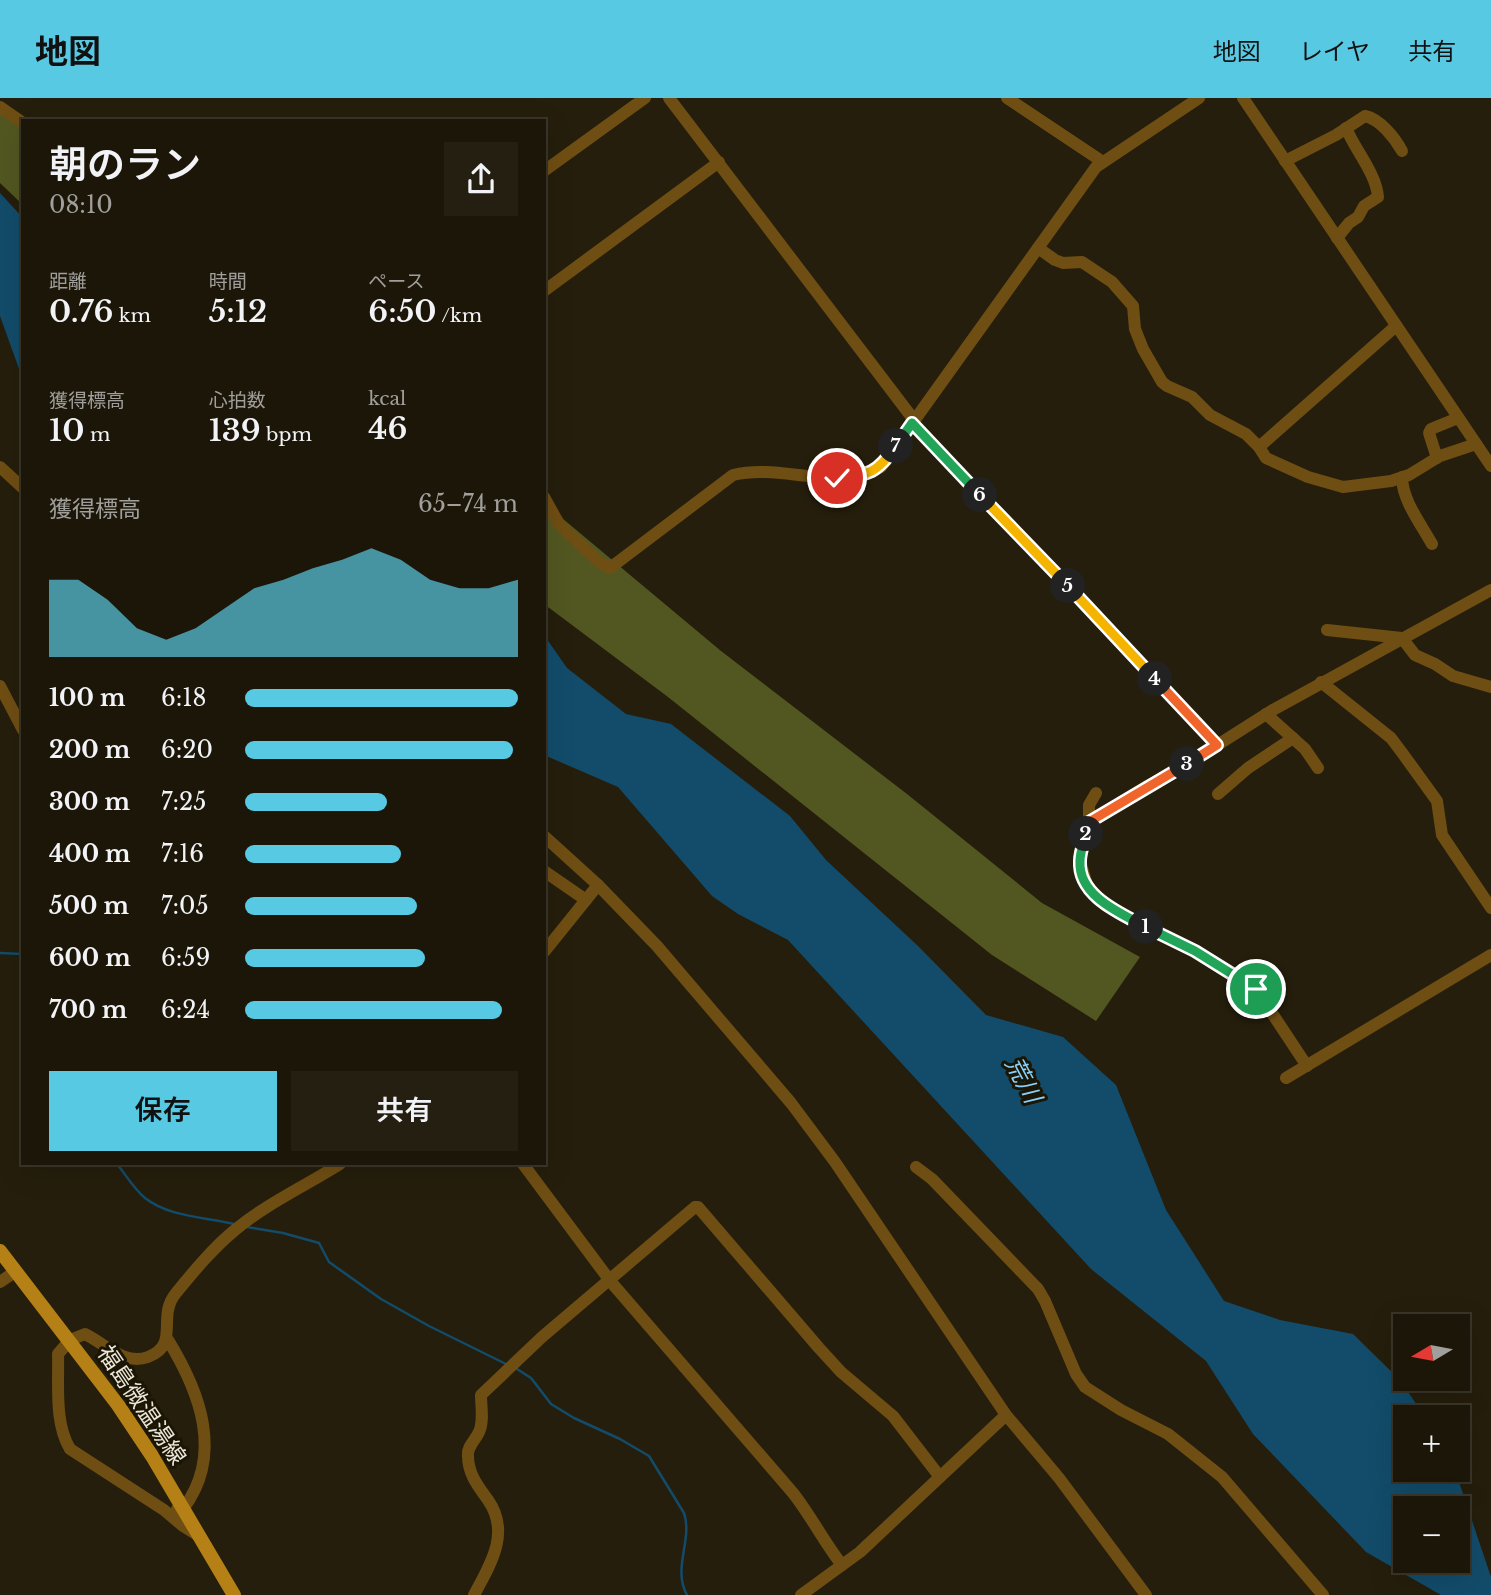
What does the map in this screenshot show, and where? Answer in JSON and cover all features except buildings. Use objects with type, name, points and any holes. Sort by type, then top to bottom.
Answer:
[{"type":"main road","name":"福島微温湯線","points":[[0,1251],[118,1405],[234,1595]]},
{"type":"street","points":[[546,170],[645,98]]},
{"type":"street","points":[[669,98],[913,422],[1217,745]]},
{"type":"street","points":[[1007,98],[1103,162]]},
{"type":"street","points":[[546,501],[559,524],[598,562],[610,568],[733,475],[751,472],[819,478],[862,475],[881,467],[1096,167],[1199,98]]},
{"type":"street","points":[[1243,98],[1491,466]]},
{"type":"street","points":[[0,107],[21,122]]},
{"type":"street","points":[[1285,160],[1365,116],[1371,117],[1402,151]]},
{"type":"street","points":[[1337,238],[1358,216],[1364,205],[1378,197],[1377,186],[1346,128]]},
{"type":"street","points":[[546,290],[719,162]]},
{"type":"street","points":[[1038,248],[1055,260],[1082,262],[1112,282],[1133,306],[1135,329],[1162,382],[1192,397],[1210,415],[1246,434],[1266,458],[1308,477],[1343,487],[1391,481],[1437,458],[1476,444]]},
{"type":"street","points":[[1259,447],[1396,326]]},
{"type":"street","points":[[1437,458],[1429,433],[1431,429],[1458,418]]},
{"type":"street","points":[[0,467],[21,486]]},
{"type":"street","points":[[1402,477],[1402,487],[1407,499],[1432,544]]},
{"type":"street","points":[[1089,822],[1321,682],[1491,590]]},
{"type":"street","points":[[1327,630],[1402,638],[1415,655],[1453,676],[1491,688]]},
{"type":"street","points":[[1321,682],[1391,738],[1437,801],[1442,835],[1491,908]]},
{"type":"street","points":[[0,686],[18,712]]},
{"type":"street","points":[[1266,714],[1306,749],[1318,768]]},
{"type":"street","points":[[1218,794],[1248,768],[1293,738]]},
{"type":"street","points":[[1096,793],[1089,805],[1089,822],[1080,861],[1087,885],[1106,906],[1195,951],[1256,989],[1307,1066]]},
{"type":"street","points":[[546,838],[598,885],[689,982],[791,1103],[835,1162],[1006,1415],[1059,1478],[1146,1595]]},
{"type":"street","points":[[546,872],[586,900]]},
{"type":"street","points":[[546,950],[598,885]]},
{"type":"street","points":[[1286,1078],[1491,955]]},
{"type":"street","points":[[164,1510],[183,1509],[193,1496],[206,1456],[205,1440],[192,1386],[168,1340],[166,1319],[173,1296],[247,1221],[338,1165]]},
{"type":"street","points":[[524,1165],[609,1279],[806,1509],[828,1547],[842,1564]]},
{"type":"street","points":[[916,1167],[932,1179],[1038,1289],[1076,1374],[1085,1387],[1112,1405],[1168,1434],[1222,1477],[1323,1595]]},
{"type":"street","points":[[474,1595],[498,1546],[496,1513],[472,1479],[468,1457],[468,1449],[481,1424],[481,1395],[542,1337],[695,1207],[698,1207],[819,1348],[892,1416],[940,1477]]},
{"type":"street","points":[[0,1282],[16,1271]]},
{"type":"street","points":[[168,1340],[157,1351],[144,1358],[120,1356],[85,1334],[70,1340],[58,1354],[60,1405],[66,1441],[70,1449],[200,1536]]},
{"type":"street","points":[[801,1595],[860,1552],[1006,1415]]},
{"type":"green space","points":[[0,112],[21,127],[21,203],[0,183]]},
{"type":"green space","points":[[546,505],[721,651],[907,794],[1042,903],[1140,957],[1096,1021],[992,955],[668,697],[546,606]]},
{"type":"water","points":[[0,193],[21,216],[21,374],[0,316]]},
{"type":"water","name":"荒川","points":[[546,638],[567,668],[626,714],[671,724],[790,816],[826,860],[918,946],[986,1015],[1063,1037],[1116,1085],[1166,1210],[1224,1301],[1280,1320],[1353,1334],[1393,1373],[1393,1391],[1407,1391],[1417,1405],[1393,1405],[1393,1482],[1459,1482],[1464,1496],[1393,1496],[1393,1567],[1366,1552],[1253,1434],[1206,1361],[1091,1269],[788,940],[738,914],[712,896],[618,787],[546,756]]},
{"type":"water","points":[[1470,1515],[1491,1577],[1491,1595],[1441,1595],[1403,1573],[1470,1573]]},
{"type":"waterway","points":[[0,953],[21,954]]},
{"type":"waterway","points":[[118,1165],[137,1190],[155,1204],[176,1213],[234,1224]]},
{"type":"waterway","points":[[247,1227],[319,1243],[329,1262],[381,1299],[508,1365]]},
{"type":"waterway","points":[[517,1369],[531,1378],[551,1404],[649,1456],[684,1513],[686,1533],[681,1575],[687,1595]]},
{"type":"route","points":[[837,478],[862,475],[881,467],[912,423],[1217,745],[1089,822],[1080,861],[1082,874],[1087,885],[1106,906],[1195,951],[1256,989]]}]
